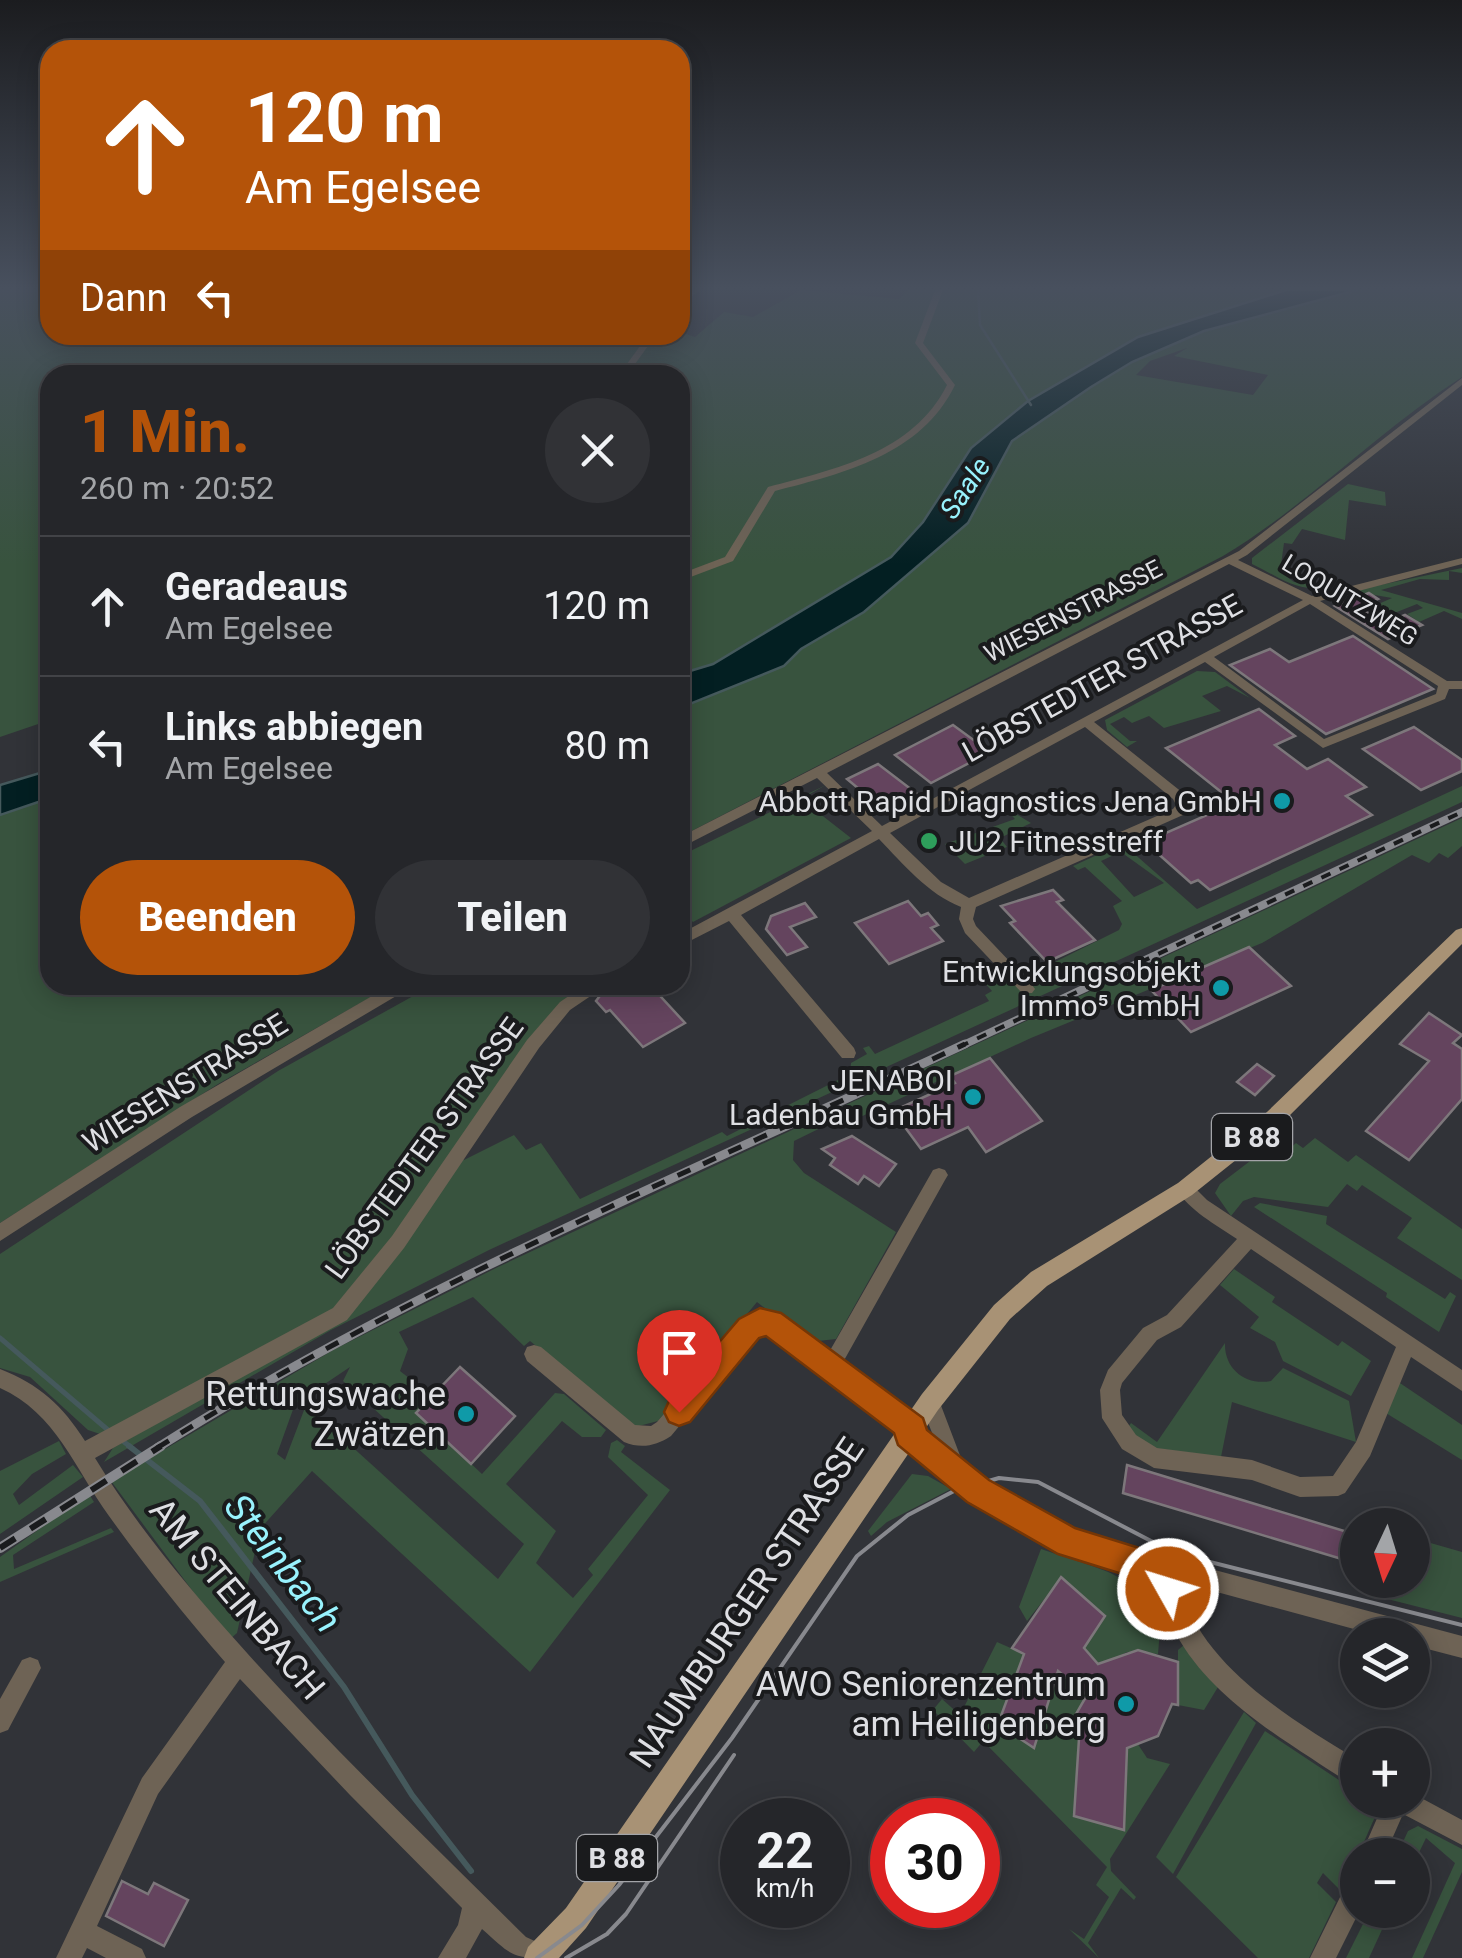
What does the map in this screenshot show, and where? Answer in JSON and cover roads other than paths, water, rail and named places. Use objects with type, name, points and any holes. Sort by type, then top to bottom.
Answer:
[{"type":"main road","name":"B 88","points":[[910,1431],[1002,1312],[1039,1278],[1185,1189],[1274,1118],[1462,934]]},
{"type":"main road","name":"NAUMBURGER STRASSE","points":[[541,1958],[576,1918],[910,1431]]},
{"type":"street","points":[[690,574],[729,559],[771,489],[877,456],[904,440],[943,401],[951,385],[948,381]]},
{"type":"street","name":"WIESENSTRASSE","points":[[690,838],[1229,560],[1277,528],[1461,381]]},
{"type":"street","points":[[1447,392],[1462,395]]},
{"type":"street","name":"LOQUITZWEG","points":[[1229,560],[1310,600],[1444,685]]},
{"type":"street","name":"LÖBSTEDTER STRASSE","points":[[690,935],[1088,724],[1310,600],[1462,561]]},
{"type":"street","points":[[1205,656],[1323,744],[1441,696],[1444,685],[1462,685]]},
{"type":"street","points":[[819,773],[946,898],[969,904],[1178,812],[1183,805],[1178,796],[1088,724]]},
{"type":"street","points":[[969,904],[966,919],[970,929],[1027,989]]},
{"type":"street","points":[[730,913],[848,1052]]},
{"type":"street","name":"WIESENSTRASSE","points":[[0,1233],[186,1112],[386,995]]},
{"type":"street","name":"LÖBSTEDTER STRASSE","points":[[95,1447],[340,1314],[398,1242],[523,1058],[565,1006],[581,995]]},
{"type":"street","points":[[831,1366],[918,1205],[940,1175]]},
{"type":"street","points":[[1185,1189],[1201,1206],[1462,1381]]},
{"type":"street","points":[[1250,1238],[1174,1321],[1150,1334],[1115,1377],[1110,1390],[1112,1418],[1140,1452],[1154,1458],[1252,1470],[1300,1487],[1338,1486],[1364,1449],[1406,1343]]},
{"type":"street","points":[[534,1354],[621,1428],[641,1437],[664,1429],[749,1328],[771,1322],[910,1431]]},
{"type":"street","name":"AM STEINBACH","points":[[0,1378],[27,1389],[95,1447],[121,1517],[237,1664],[516,1946],[541,1958]]},
{"type":"street","points":[[930,1402],[946,1456],[962,1478]]},
{"type":"street","name":"NAUMBURGER STRASSE","points":[[910,1431],[962,1478],[1045,1531],[1167,1571],[1462,1647]]},
{"type":"street","points":[[1167,1571],[1172,1605],[1213,1663],[1267,1715],[1340,1762]]},
{"type":"street","points":[[133,1958],[72,1950],[150,1786],[237,1664]]},
{"type":"street","points":[[0,1722],[30,1668]]},
{"type":"street","points":[[1430,1816],[1462,1833]]},
{"type":"street","points":[[450,1958],[469,1930],[476,1904]]},
{"type":"street","points":[[1323,1958],[1340,1924]]},
{"type":"water","name":"Saale","points":[[1062,381],[1100,381],[1012,441],[968,523],[864,612],[801,649],[784,666],[690,704],[690,671],[713,664],[891,557],[923,522],[971,448],[1028,401]]},
{"type":"water","points":[[40,773],[40,801],[0,815],[0,785]]},
{"type":"waterway","points":[[1016,381],[1031,405]]},
{"type":"waterway","name":"Steinbach","points":[[0,1338],[108,1430]]},
{"type":"waterway","name":"Steinbach","points":[[124,1442],[132,1448]]},
{"type":"waterway","name":"Steinbach","points":[[129,1446],[200,1501],[344,1687],[412,1795],[471,1871]]},
{"type":"tram line","points":[[537,1958],[582,1925],[619,1885],[732,1738],[857,1556],[908,1515],[954,1491],[999,1478],[1038,1482],[1174,1553],[1462,1625]]},
{"type":"tram line","points":[[566,1958],[607,1934],[626,1914],[734,1755]]},
{"type":"railway","points":[[959,1047],[1462,812]]},
{"type":"railway","points":[[157,1448],[253,1390],[453,1283],[965,1044]]},
{"type":"railway","points":[[0,1548],[161,1446]]},
{"type":"place","name":"Abbott Rapid Diagnostics Jena GmbH","points":[[1282,801]]},
{"type":"place","name":"JU2 Fitnesstreff","points":[[929,841]]},
{"type":"place","name":"Entwicklungsobjekt Immo⁵ GmbH","points":[[1221,988]]},
{"type":"place","name":"JENABOI Ladenbau GmbH","points":[[973,1097]]},
{"type":"place","name":"Rettungswache Zwätzen","points":[[466,1414]]},
{"type":"place","name":"AWO Seniorenzentrum am Heiligenberg","points":[[1126,1704]]}]
